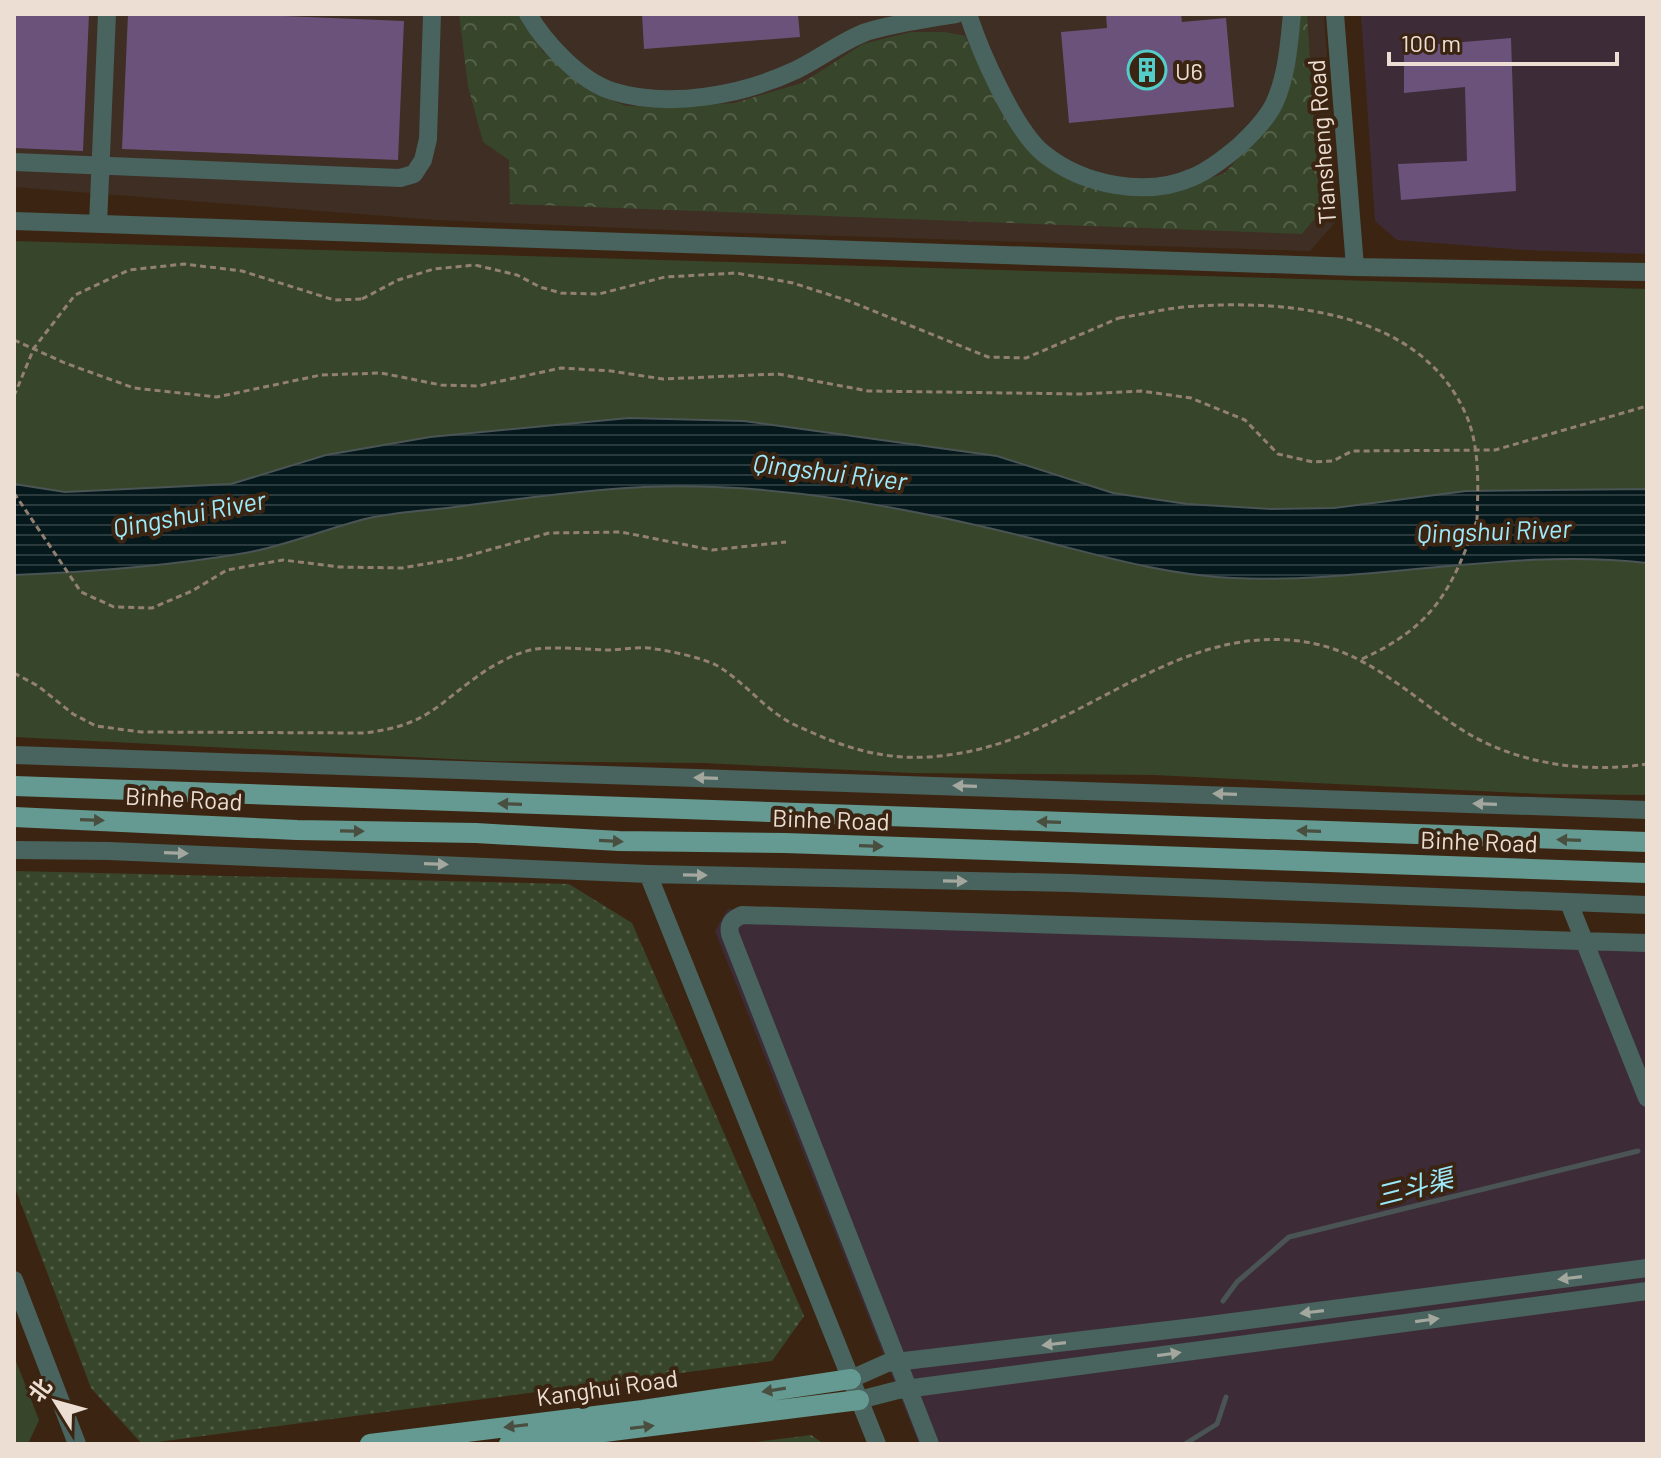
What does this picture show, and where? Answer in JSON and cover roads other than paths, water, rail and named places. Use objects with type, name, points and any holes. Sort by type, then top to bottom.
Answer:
[{"type":"main road","name":"Binhe Road","points":[[14,786],[1647,842]]},
{"type":"main road","name":"Binhe Road","points":[[14,817],[297,830],[476,833],[619,841],[785,843],[1647,873]]},
{"type":"main road","name":"Kanghui Road","points":[[370,1444],[643,1410],[851,1379]]},
{"type":"main road","name":"Kanghui Road","points":[[509,1444],[859,1400]]},
{"type":"street","points":[[98,224],[107,14]]},
{"type":"street","points":[[14,162],[400,178],[414,174],[423,160],[428,139],[432,14]]},
{"type":"street","points":[[528,14],[539,33],[572,67],[610,91],[650,97],[698,98],[748,89],[796,70],[864,33],[956,14]]},
{"type":"street","points":[[968,14],[977,42],[1017,118],[1040,151],[1064,167],[1098,183],[1131,186],[1164,185],[1193,177],[1227,156],[1254,132],[1273,104],[1287,59],[1292,14]]},
{"type":"street","name":"Tiansheng Road","points":[[1335,14],[1355,267]]},
{"type":"street","points":[[14,221],[1355,267],[1647,272]]},
{"type":"street","points":[[14,755],[1647,810]]},
{"type":"street","points":[[14,850],[125,851],[648,874],[1070,883],[1647,905]]},
{"type":"street","points":[[648,874],[877,1444]]},
{"type":"street","points":[[1569,903],[1647,1098]]},
{"type":"street","points":[[930,1444],[730,934],[733,919],[742,915],[1647,943]]},
{"type":"street","points":[[851,1379],[887,1363],[1647,1268]]},
{"type":"street","points":[[14,1280],[77,1444]]},
{"type":"street","points":[[859,1400],[909,1389],[1647,1291]]},
{"type":"water","name":"Qingshui River","points":[[629,418],[744,421],[997,456],[1113,493],[1187,504],[1271,509],[1334,508],[1466,491],[1647,489],[1647,563],[1544,559],[1336,576],[1206,576],[1127,562],[883,506],[788,492],[693,486],[597,490],[398,513],[365,519],[245,553],[130,568],[14,575],[14,484],[65,492],[231,484],[326,455],[430,437]]},
{"type":"waterway","name":"三斗渠","points":[[1223,1301],[1237,1282],[1289,1237],[1638,1151]]},
{"type":"waterway","name":"三斗渠","points":[[1185,1444],[1217,1424],[1226,1397]]},
{"type":"place","name":"U6","points":[[1147,70]]}]
